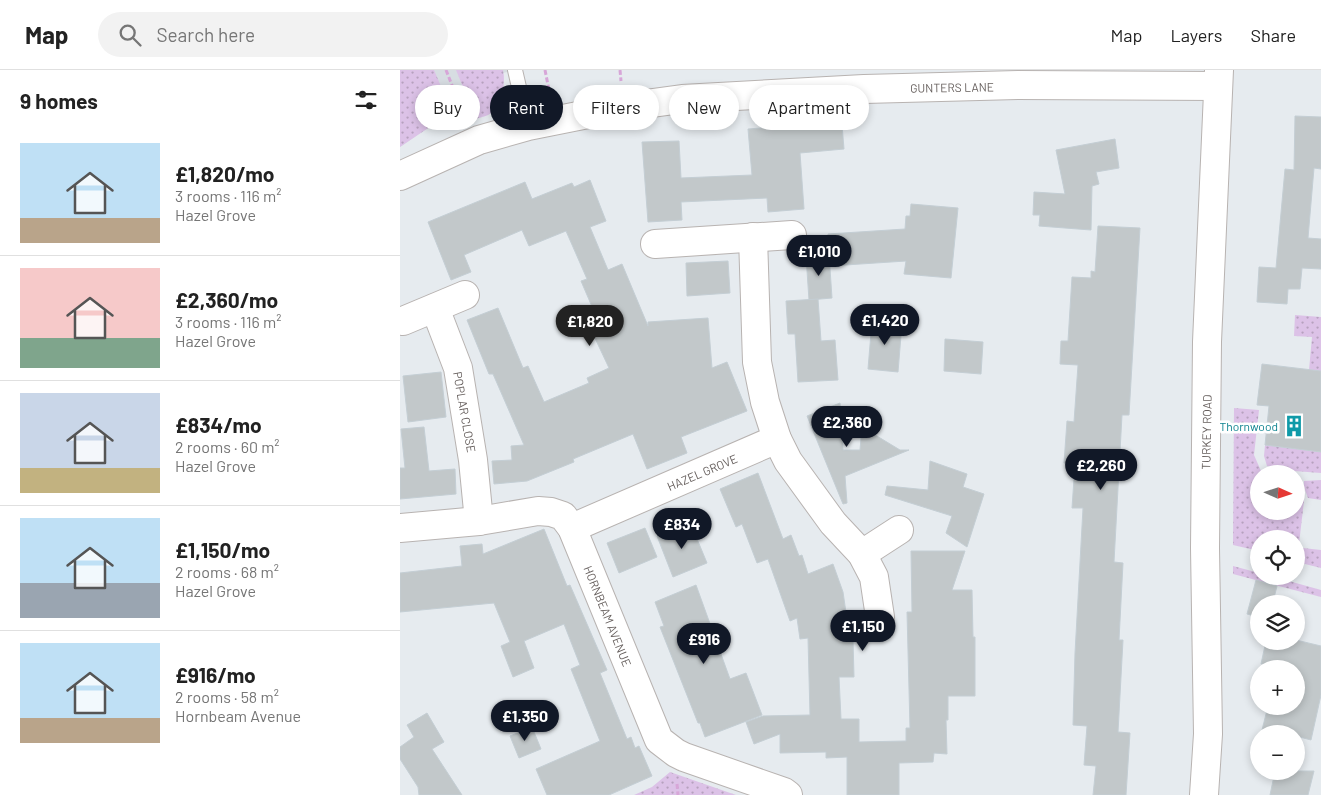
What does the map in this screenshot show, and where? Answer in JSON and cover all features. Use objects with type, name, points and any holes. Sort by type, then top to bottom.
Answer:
[{"type":"street","name":"GUNTERS LANE","points":[[563,119],[623,107],[682,99],[1017,78],[1218,78]]},
{"type":"street","name":"TURKEY ROAD","points":[[1204,795],[1208,734],[1204,548],[1206,405],[1218,78]]},
{"type":"street","name":"GUNTERS LANE","points":[[400,176],[473,143],[515,130]]},
{"type":"street","points":[[655,244],[792,235]]},
{"type":"street","points":[[752,238],[757,362],[764,402],[777,439],[788,461],[833,523],[862,554],[874,578],[880,617]]},
{"type":"street","points":[[402,321],[466,295]]},
{"type":"street","name":"POPLAR CLOSE","points":[[435,308],[458,368],[474,460],[479,521]]},
{"type":"street","name":"HAZEL GROVE","points":[[572,528],[777,439]]},
{"type":"street","name":"HORNBEAM AVENUE","points":[[400,528],[479,521],[538,511],[551,512],[563,516],[572,528],[659,740],[676,754],[788,795]]},
{"type":"street","points":[[862,554],[898,530]]},
{"type":"lane","points":[[515,70],[518,85]]},
{"type":"path","points":[[446,70],[473,143]]},
{"type":"shaded area","points":[[400,70],[515,70],[495,75],[492,83],[480,91],[480,85],[415,85],[415,130],[424,130],[400,147]]},
{"type":"shaded area","points":[[400,70],[434,70],[440,85],[415,85],[415,130],[425,130],[400,147]]},
{"type":"shaded area","points":[[456,70],[503,70],[503,85],[490,85],[490,114],[486,116],[480,118],[480,85],[462,85]]},
{"type":"shaded area","points":[[1295,315],[1321,317],[1321,371],[1309,370],[1312,337],[1294,336]]},
{"type":"shaded area","points":[[1234,408],[1259,410],[1254,455],[1258,465],[1250,465],[1250,520],[1302,520],[1301,530],[1250,530],[1250,549],[1233,545]]},
{"type":"shaded area","points":[[1265,445],[1321,452],[1321,473],[1305,472],[1305,465],[1267,465],[1264,456]]},
{"type":"shaded area","points":[[1321,480],[1321,500],[1308,498],[1305,490],[1305,481]]},
{"type":"shaded area","points":[[1305,548],[1321,550],[1321,568],[1305,564]]},
{"type":"shaded area","points":[[1233,566],[1250,571],[1250,578],[1233,574]]},
{"type":"shaded area","points":[[1275,585],[1303,585],[1321,590],[1321,597]]},
{"type":"shaded area","points":[[670,772],[736,795],[634,795],[652,787]]},
{"type":"building","points":[[1295,116],[1321,117],[1321,169],[1314,168],[1308,238],[1321,239],[1321,269],[1302,268],[1300,289],[1288,289],[1287,304],[1257,302],[1259,267],[1276,268],[1285,169],[1294,170]]},
{"type":"building","points":[[748,129],[842,130],[844,149],[800,153],[804,209],[768,212],[767,198],[681,202],[682,220],[648,222],[642,142],[679,141],[681,178],[752,175]]},
{"type":"building","points":[[1115,139],[1119,168],[1096,172],[1099,184],[1092,186],[1091,230],[1039,226],[1040,215],[1033,215],[1034,192],[1065,194],[1056,150]]},
{"type":"building","points":[[590,180],[606,221],[590,227],[608,270],[622,264],[648,326],[648,322],[708,318],[712,368],[727,362],[747,411],[681,437],[687,453],[647,469],[633,434],[573,459],[574,462],[527,481],[494,484],[492,461],[512,460],[511,446],[524,445],[493,374],[489,374],[467,320],[498,308],[523,368],[528,366],[544,402],[589,383],[587,378],[609,368],[593,334],[602,330],[581,281],[587,279],[566,231],[529,246],[522,230],[464,255],[471,272],[451,280],[428,222],[525,182],[532,199],[572,183],[574,187]]},
{"type":"building","points":[[911,204],[958,208],[951,278],[904,274],[906,261],[830,266],[828,234],[905,229],[906,216],[910,216]]},
{"type":"building","points":[[1098,226],[1140,228],[1129,415],[1122,415],[1114,562],[1123,563],[1119,640],[1123,640],[1118,732],[1130,733],[1126,795],[1093,795],[1096,766],[1084,765],[1087,726],[1073,725],[1083,508],[1072,508],[1075,464],[1064,463],[1067,421],[1074,422],[1078,365],[1060,364],[1061,341],[1068,341],[1072,277],[1091,278],[1091,271],[1095,272]]},
{"type":"building","points":[[829,254],[832,298],[809,300],[806,256]]},
{"type":"building","points":[[728,261],[730,293],[687,296],[686,263]]},
{"type":"building","points":[[818,299],[821,341],[835,340],[838,380],[798,382],[795,334],[788,334],[786,301]]},
{"type":"building","points":[[872,321],[902,323],[898,372],[868,369]]},
{"type":"building","points":[[945,339],[983,342],[981,374],[944,371]]},
{"type":"building","name":"Thornwood","points":[[1262,364],[1321,371],[1321,452],[1265,445],[1269,406],[1257,405]]},
{"type":"building","points":[[441,372],[446,417],[408,422],[403,376]]},
{"type":"building","points":[[840,403],[843,450],[860,450],[862,427],[900,450],[909,450],[845,476],[847,503],[843,504],[807,416]]},
{"type":"building","points":[[424,427],[429,471],[455,469],[456,494],[400,499],[400,468],[405,468],[401,429]]},
{"type":"building","points":[[930,461],[967,474],[963,487],[984,494],[967,547],[946,533],[952,516],[885,495],[887,486],[928,490]]},
{"type":"building","points":[[758,473],[783,539],[791,535],[799,556],[802,555],[808,574],[833,564],[843,592],[850,640],[853,640],[854,677],[839,677],[841,719],[859,719],[859,742],[906,741],[906,728],[910,728],[907,612],[912,612],[911,551],[965,551],[952,590],[972,590],[973,637],[975,637],[975,696],[948,696],[948,720],[946,720],[947,754],[934,753],[933,762],[899,763],[899,795],[847,795],[847,757],[826,758],[826,752],[780,753],[780,734],[754,744],[746,722],[763,716],[810,715],[808,638],[800,639],[797,618],[790,621],[768,559],[757,563],[742,524],[736,527],[720,489]]},
{"type":"building","points":[[690,522],[707,563],[673,577],[657,536]]},
{"type":"building","points":[[645,528],[657,557],[619,573],[607,543]]},
{"type":"building","points":[[544,529],[567,586],[570,585],[607,670],[600,673],[627,739],[631,737],[635,748],[639,746],[652,776],[609,795],[547,795],[536,769],[600,741],[571,669],[580,665],[564,624],[524,641],[534,668],[513,677],[501,646],[510,642],[494,603],[400,612],[400,573],[462,566],[460,546],[482,544],[483,554]]},
{"type":"building","points":[[696,585],[730,679],[746,673],[762,715],[705,737],[660,627],[664,626],[655,602]]},
{"type":"building","points":[[1255,585],[1277,586],[1275,595],[1252,595]]},
{"type":"building","points":[[1250,603],[1250,615],[1247,614]]},
{"type":"building","points":[[1305,642],[1321,646],[1321,695],[1311,740],[1305,738],[1305,725],[1263,725],[1266,715],[1305,715],[1305,660],[1262,660],[1264,650],[1305,650]]},
{"type":"building","points":[[427,713],[444,742],[432,749],[462,795],[419,795],[418,787],[400,759],[400,747],[414,737],[407,725]]},
{"type":"building","points":[[532,727],[541,749],[519,758],[510,736]]},
{"type":"building","points":[[1305,771],[1314,771],[1308,795],[1270,795],[1273,780],[1305,780]]},
{"type":"place","name":"Thornwood","points":[[1294,426]]}]
